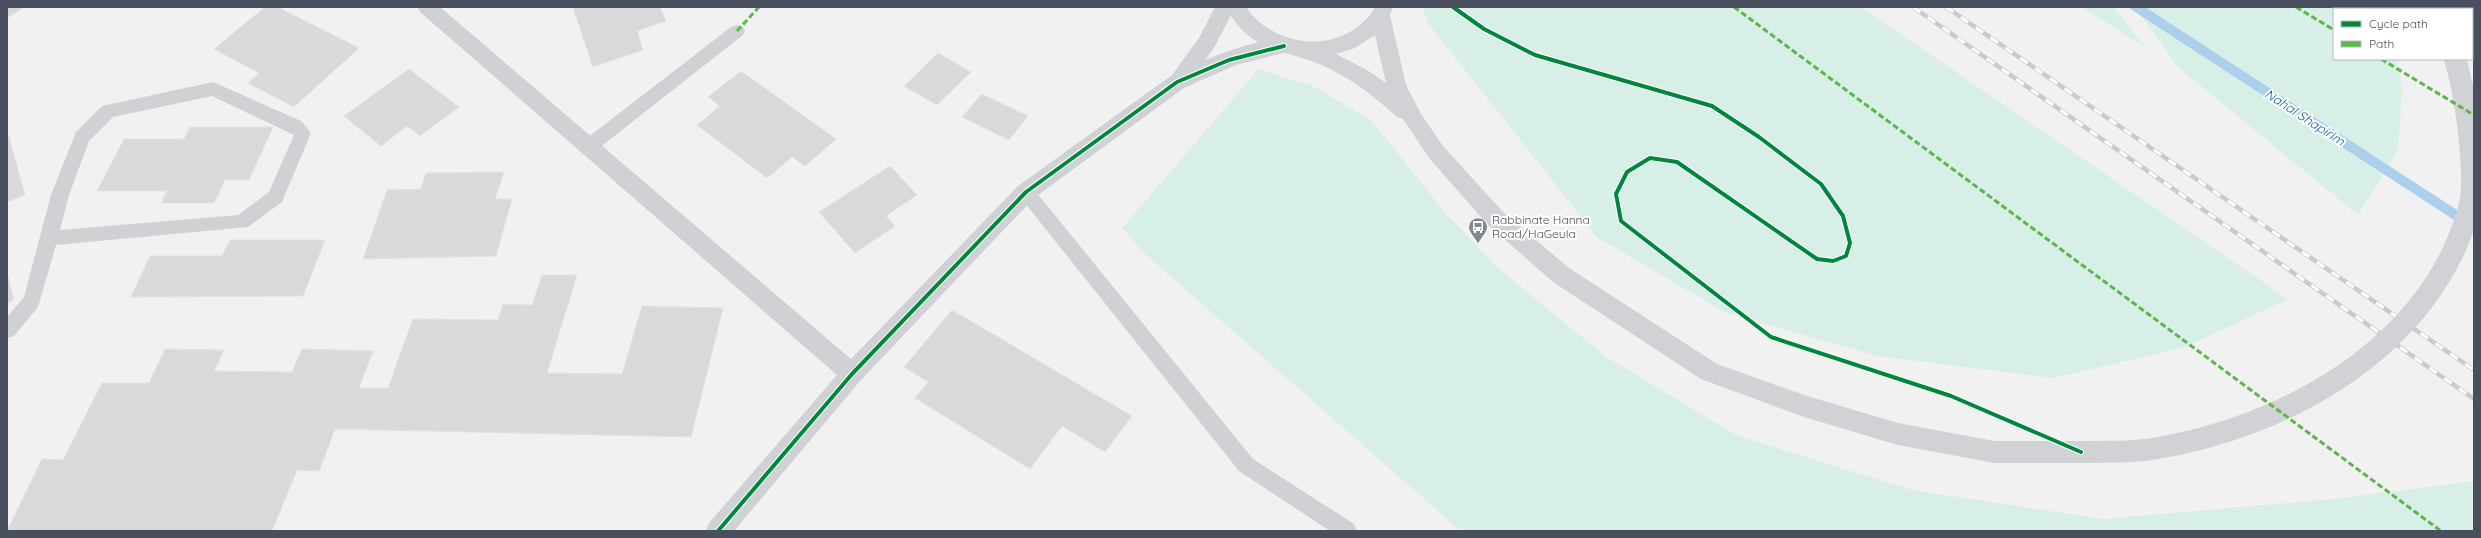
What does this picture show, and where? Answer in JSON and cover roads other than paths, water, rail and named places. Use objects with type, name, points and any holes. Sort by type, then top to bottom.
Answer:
[{"type":"main road","points":[[1236,7],[1252,28],[1263,36],[1284,46],[1306,50],[1346,65],[1372,82],[1414,120]]},
{"type":"main road","points":[[1306,50],[1325,49],[1358,38],[1371,28],[1382,12]]},
{"type":"main road","points":[[1382,12],[1396,84],[1414,120],[1436,152],[1495,218],[1555,270],[1709,372],[1804,406],[1898,434],[1994,452],[2081,452],[2158,448],[2243,426],[2310,396],[2358,366],[2417,310],[2440,282],[2462,237],[2470,207],[2471,158],[2464,102],[2455,60]]},
{"type":"street","points":[[427,7],[852,374]]},
{"type":"street","points":[[1177,82],[1207,43],[1224,7]]},
{"type":"street","points":[[718,531],[852,374],[1026,192],[1177,82],[1200,71],[1252,51],[1284,46]]},
{"type":"lane","points":[[588,147],[737,31]]},
{"type":"lane","points":[[7,330],[32,301],[60,195],[82,137],[108,111],[213,89],[295,126],[303,133],[276,197],[242,222],[49,238]]},
{"type":"lane","points":[[1026,192],[1246,465],[1347,531]]},
{"type":"waterway","name":"Nahal Shapirim","points":[[2136,7],[2474,228]]},
{"type":"railway","points":[[1913,7],[2474,399]]},
{"type":"railway","points":[[1946,7],[2474,370]]},
{"type":"place","name":"Rabbinate Hanna Road/HaGeula","points":[[1478,244]]}]
